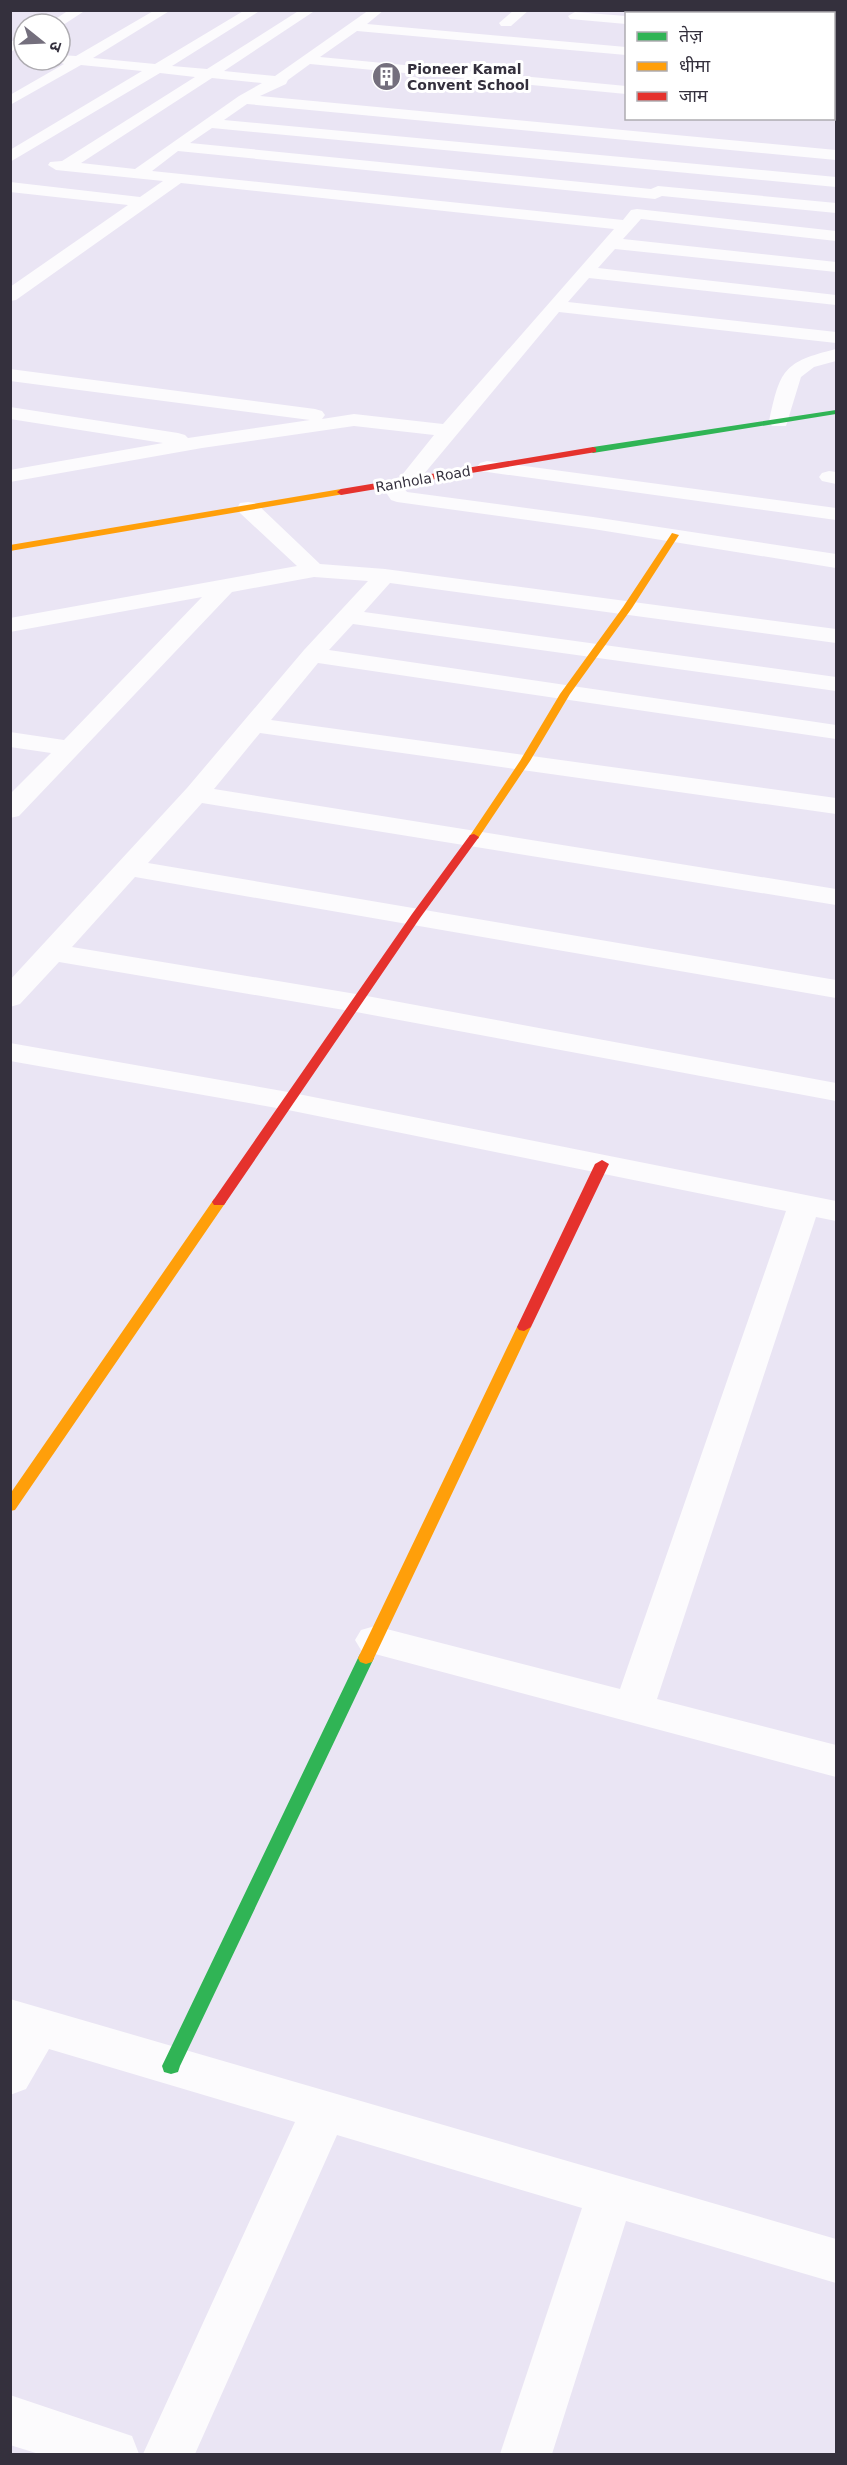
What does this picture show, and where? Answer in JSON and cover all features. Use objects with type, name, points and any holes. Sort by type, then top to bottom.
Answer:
[{"type":"street","points":[[10,100],[165,10]]},
{"type":"street","points":[[10,159],[255,10]]},
{"type":"street","points":[[65,166],[310,10]]},
{"type":"street","points":[[523,10],[501,23],[528,25]]},
{"type":"street","points":[[698,10],[718,12]]},
{"type":"street","points":[[138,174],[175,146],[244,99],[278,81],[377,11],[396,14]]},
{"type":"street","points":[[574,19],[625,20]]},
{"type":"street","points":[[574,19],[625,33]]},
{"type":"street","points":[[354,27],[625,51]]},
{"type":"street","points":[[332,42],[356,45]]},
{"type":"street","points":[[72,60],[301,83]]},
{"type":"street","points":[[307,60],[625,90]]},
{"type":"street","points":[[244,99],[519,127],[708,135],[837,155]]},
{"type":"street","points":[[211,123],[837,182]]},
{"type":"street","points":[[708,135],[399,483],[398,496],[675,535],[837,561]]},
{"type":"street","points":[[175,146],[657,193],[837,208]]},
{"type":"street","points":[[10,159],[178,178],[632,220],[837,236]]},
{"type":"street","points":[[10,296],[178,178]]},
{"type":"street","points":[[10,187],[144,202]]},
{"type":"street","points":[[611,243],[837,267]]},
{"type":"street","points":[[585,272],[837,300]]},
{"type":"street","points":[[555,306],[837,338]]},
{"type":"street","points":[[779,422],[788,381],[794,370],[810,361],[837,355]]},
{"type":"street","points":[[10,375],[447,431]]},
{"type":"street","name":"Ranhola Road","points":[[10,548],[487,467],[837,412]]},
{"type":"street","points":[[10,413],[202,442]]},
{"type":"street","points":[[10,476],[202,442],[354,420]]},
{"type":"street","points":[[10,456],[76,465]]},
{"type":"street","points":[[487,467],[837,514]]},
{"type":"street","points":[[249,508],[314,570]]},
{"type":"street","points":[[10,1506],[416,916],[473,839],[525,761],[565,694],[627,608],[675,535]]},
{"type":"street","points":[[10,625],[314,570],[385,576],[837,636]]},
{"type":"street","points":[[10,998],[196,794],[312,655],[385,576]]},
{"type":"street","points":[[10,810],[226,585]]},
{"type":"street","points":[[349,617],[837,684]]},
{"type":"street","points":[[312,655],[565,694],[837,732]]},
{"type":"street","points":[[252,725],[837,806]]},
{"type":"street","points":[[10,740],[69,748]]},
{"type":"street","points":[[196,794],[837,897]]},
{"type":"street","points":[[128,868],[837,989]]},
{"type":"street","points":[[51,952],[356,1003],[837,1092]]},
{"type":"street","points":[[10,1052],[288,1101],[820,1208],[634,1708]]},
{"type":"street","points":[[171,2066],[602,1164]]},
{"type":"street","points":[[375,1640],[837,1761]]},
{"type":"street","points":[[10,2075],[24,2022],[837,2261]]},
{"type":"street","points":[[169,2454],[324,2111]]},
{"type":"street","points":[[526,2454],[610,2195]]},
{"type":"street","points":[[10,2420],[113,2454]]},
{"type":"traffic: fast","points":[[593,450],[836,412]]},
{"type":"traffic: fast","points":[[171,2066],[366,1658]]},
{"type":"traffic: slow","points":[[10,548],[341,492]]},
{"type":"traffic: slow","points":[[474,837],[525,761],[565,694],[627,608],[675,535]]},
{"type":"traffic: slow","points":[[10,1506],[219,1202]]},
{"type":"traffic: slow","points":[[366,1658],[524,1327]]},
{"type":"traffic: jam","points":[[341,492],[593,450]]},
{"type":"traffic: jam","points":[[219,1202],[416,916],[474,837]]},
{"type":"traffic: jam","points":[[524,1327],[602,1164]]},
{"type":"place","name":"Pioneer Kamal Convent School","points":[[386,77]]}]
